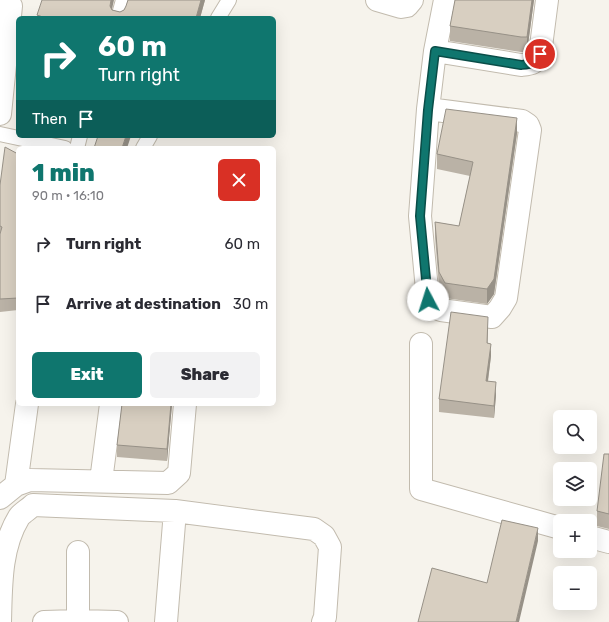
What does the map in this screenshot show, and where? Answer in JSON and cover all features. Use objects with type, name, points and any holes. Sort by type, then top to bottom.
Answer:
[{"type":"street","points":[[377,0],[400,7],[407,6],[412,0]]},
{"type":"street","points":[[428,110],[522,121],[528,124],[530,130],[506,298],[492,317],[441,310],[432,306],[428,300],[420,216],[428,110],[435,51],[445,0]]},
{"type":"street","points":[[435,51],[521,65],[532,64],[537,60],[540,54],[547,0]]},
{"type":"street","points":[[0,4],[11,6],[0,114]]},
{"type":"street","points":[[421,344],[421,489],[553,526]]},
{"type":"street","points":[[8,491],[27,406]]},
{"type":"street","points":[[101,481],[111,406]]},
{"type":"street","points":[[8,491],[30,480],[168,483],[179,473],[185,406]]},
{"type":"street","points":[[0,622],[2,558],[20,516],[33,505],[175,511],[314,529],[324,536],[330,547],[325,617],[323,622]]},
{"type":"street","points":[[166,622],[175,511]]},
{"type":"street","points":[[597,539],[609,542]]},
{"type":"street","points":[[78,552],[78,621]]},
{"type":"street","points":[[44,622],[117,622]]},
{"type":"lane","points":[[119,16],[123,0]]},
{"type":"lane","points":[[219,16],[229,0]]},
{"type":"lane","points":[[0,134],[16,137]]},
{"type":"lane","points":[[19,138],[56,146]]},
{"type":"building","points":[[42,0],[111,0],[110,6],[112,10],[120,12],[124,10],[128,0],[201,0],[197,16],[37,15]]},
{"type":"building","points":[[455,0],[532,0],[527,37],[450,26]]},
{"type":"building","points":[[446,109],[517,118],[494,279],[487,289],[445,283],[439,272],[435,222],[459,226],[473,162],[437,154]]},
{"type":"building","points":[[97,138],[125,138],[123,146],[95,146]]},
{"type":"building","points":[[5,147],[16,153],[16,298],[0,299],[0,234],[2,227],[0,226],[0,185]]},
{"type":"building","points":[[451,312],[488,317],[487,343],[491,344],[486,381],[496,382],[494,406],[439,399]]},
{"type":"building","points":[[122,406],[171,406],[167,449],[117,445]]},
{"type":"building","points":[[604,454],[609,454],[609,514],[597,511]]},
{"type":"building","points":[[502,520],[538,528],[516,622],[418,622],[432,568],[487,583]]},
{"type":"route","points":[[428,300],[420,216],[428,110],[435,51],[521,65],[532,64],[537,60],[540,54]]}]
